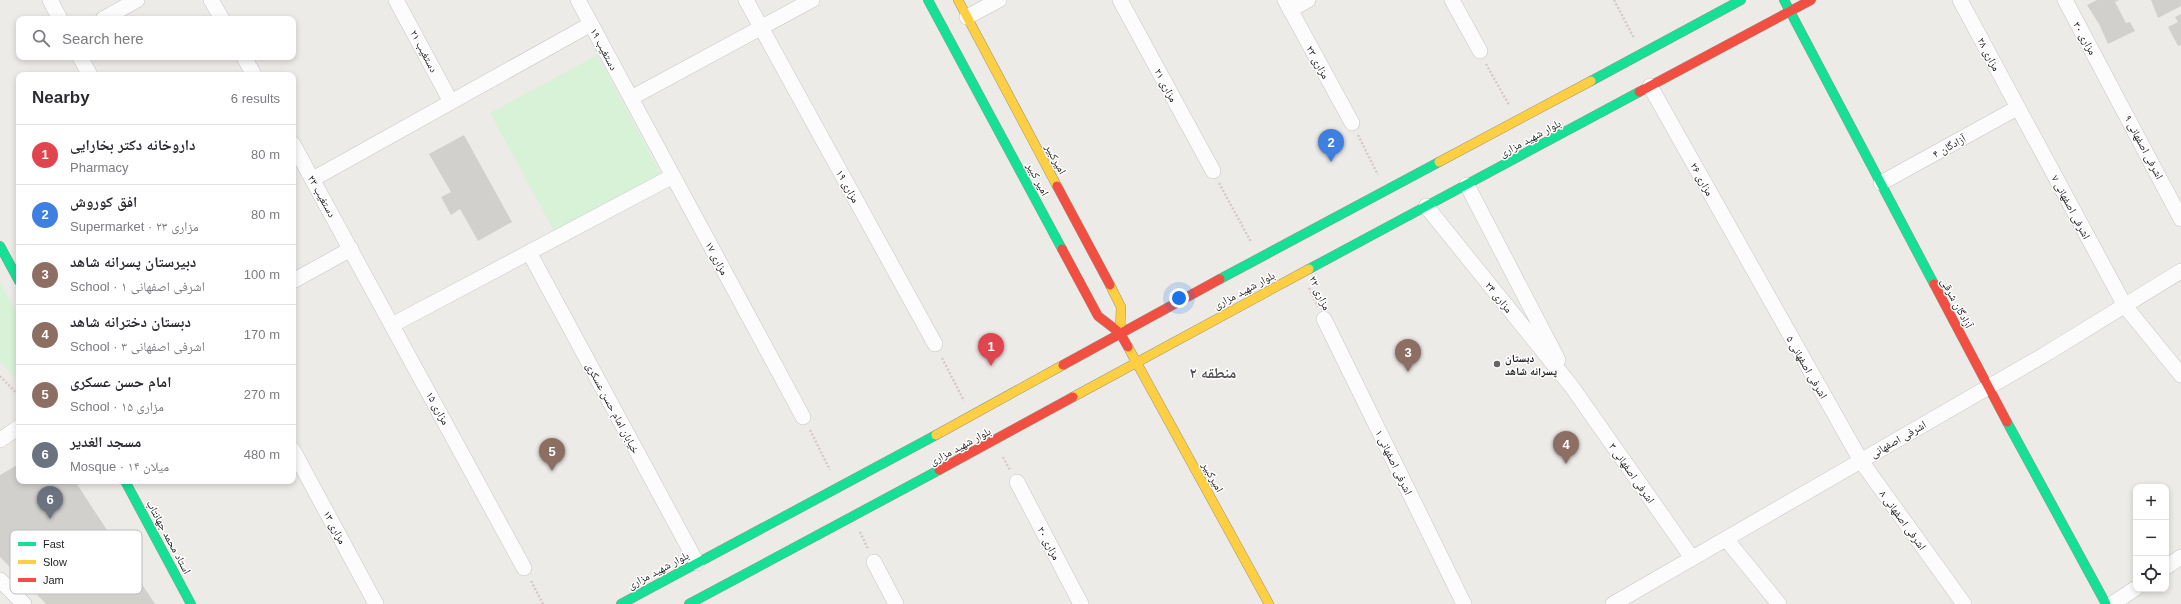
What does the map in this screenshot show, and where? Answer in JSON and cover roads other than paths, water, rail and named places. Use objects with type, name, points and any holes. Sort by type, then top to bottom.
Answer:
[{"type":"main road","name":"امیر کبیر","points":[[928,0],[1098,316],[1120,333],[1136,362]]},
{"type":"main road","name":"امیرکبیر","points":[[958,0],[1121,307],[1120,333]]},
{"type":"main road","name":"بلوار شهید مزاری","points":[[621,604],[838,486],[972,416],[1120,333],[1643,54],[1741,0]]},
{"type":"main road","name":"آزادگان شرقی","points":[[1784,0],[1791,10],[1988,387],[2106,604]]},
{"type":"main road","points":[[1791,10],[1792,0]]},
{"type":"main road","name":"بلوار شهید مزاری","points":[[689,604],[715,598],[852,517],[994,441],[1136,362],[1811,0]]},
{"type":"main road","points":[[0,246],[16,276]]},
{"type":"main road","name":"امیرکبیر","points":[[1136,362],[1269,604]]},
{"type":"main road","name":"استاد محمد جهانتاب","points":[[127,484],[191,604]]},
{"type":"street","points":[[50,0],[58,16]]},
{"type":"street","points":[[108,16],[137,0]]},
{"type":"street","points":[[211,0],[220,16]]},
{"type":"street","name":"دستغیب ۲۱","points":[[396,0],[451,102]]},
{"type":"street","name":"دستغیب ۱۹","points":[[578,0],[631,98]]},
{"type":"street","name":"مزاری ۱۹","points":[[746,0],[935,344]]},
{"type":"street","points":[[631,98],[812,0]]},
{"type":"street","points":[[967,17],[999,0]]},
{"type":"street","name":"مزاری ۲۱","points":[[1120,0],[1213,170]]},
{"type":"street","points":[[1287,5],[1308,0]]},
{"type":"street","points":[[1452,0],[1480,51]]},
{"type":"street","name":"مزاری ۲۸","points":[[1960,0],[2017,108]]},
{"type":"street","name":"مزاری ۳۰","points":[[2065,0],[2106,76]]},
{"type":"street","name":"مزاری ۲۳","points":[[1287,5],[1352,123]]},
{"type":"street","points":[[313,179],[591,24]]},
{"type":"street","points":[[82,60],[88,72]]},
{"type":"street","points":[[246,60],[252,72]]},
{"type":"street","name":"اشرفی اصفهانی ۹","points":[[2106,76],[2181,219]]},
{"type":"street","name":"مزاری ۲۶","points":[[1650,86],[1754,272]]},
{"type":"street","name":"مزاری ۱۷","points":[[631,98],[803,418]]},
{"type":"street","name":"آزادگان ۴","points":[[1881,183],[2017,108]]},
{"type":"street","name":"اشرفی اصفهانی ۷","points":[[2017,108],[2125,306],[2181,375]]},
{"type":"street","name":"دستغیب ۲۳","points":[[296,149],[351,249]]},
{"type":"street","points":[[392,325],[673,176]]},
{"type":"street","points":[[1467,185],[1572,387]]},
{"type":"street","name":"مزاری ۲۴","points":[[1426,206],[1572,387]]},
{"type":"street","points":[[296,279],[351,249]]},
{"type":"street","name":"مزاری ۱۵","points":[[351,249],[524,568]]},
{"type":"street","name":"خیابان امام حسن عسکری","points":[[529,252],[697,563]]},
{"type":"street","name":"اشرفی اصفهانی ۵","points":[[1754,272],[1861,461]]},
{"type":"street","name":"اشرفی اصفهانی","points":[[1613,604],[1988,387],[2181,272]]},
{"type":"street","name":"اشرفی اصفهانی ۱","points":[[1324,319],[1464,604]]},
{"type":"street","name":"اشرفی اصفهانی ۳","points":[[1572,387],[1692,558]]},
{"type":"street","points":[[0,440],[16,429]]},
{"type":"street","name":"مزاری ۱۳","points":[[296,456],[376,604]]},
{"type":"street","name":"اشرفی اصفهانی ۸","points":[[1861,461],[1964,604]]},
{"type":"street","name":"مزاری ۲۰","points":[[1018,482],[1081,604]]},
{"type":"street","points":[[1726,539],[1779,604]]},
{"type":"street","points":[[2169,565],[2181,557]]},
{"type":"street","points":[[874,562],[896,604]]},
{"type":"street","points":[[0,580],[10,590]]},
{"type":"street","points":[[2112,604],[2133,590]]},
{"type":"street","points":[[14,594],[24,604]]},
{"type":"place","name":"افق کوروش","points":[[1331,162]]},
{"type":"place","name":"دبستان پسرانه شاهد","points":[[1497,364]]},
{"type":"place","name":"داروخانه دکتر بخارایی","points":[[991,366]]},
{"type":"place","name":"دبیرستان پسرانه شاهد","points":[[1408,372]]},
{"type":"place","name":"دبستان دخترانه شاهد","points":[[1566,464]]},
{"type":"place","name":"امام حسن عسکری","points":[[552,471]]},
{"type":"place","name":"مسجد الغدیر","points":[[50,519]]},
{"type":"district","name":"منطقه ۲","points":[[1213,372]]}]
